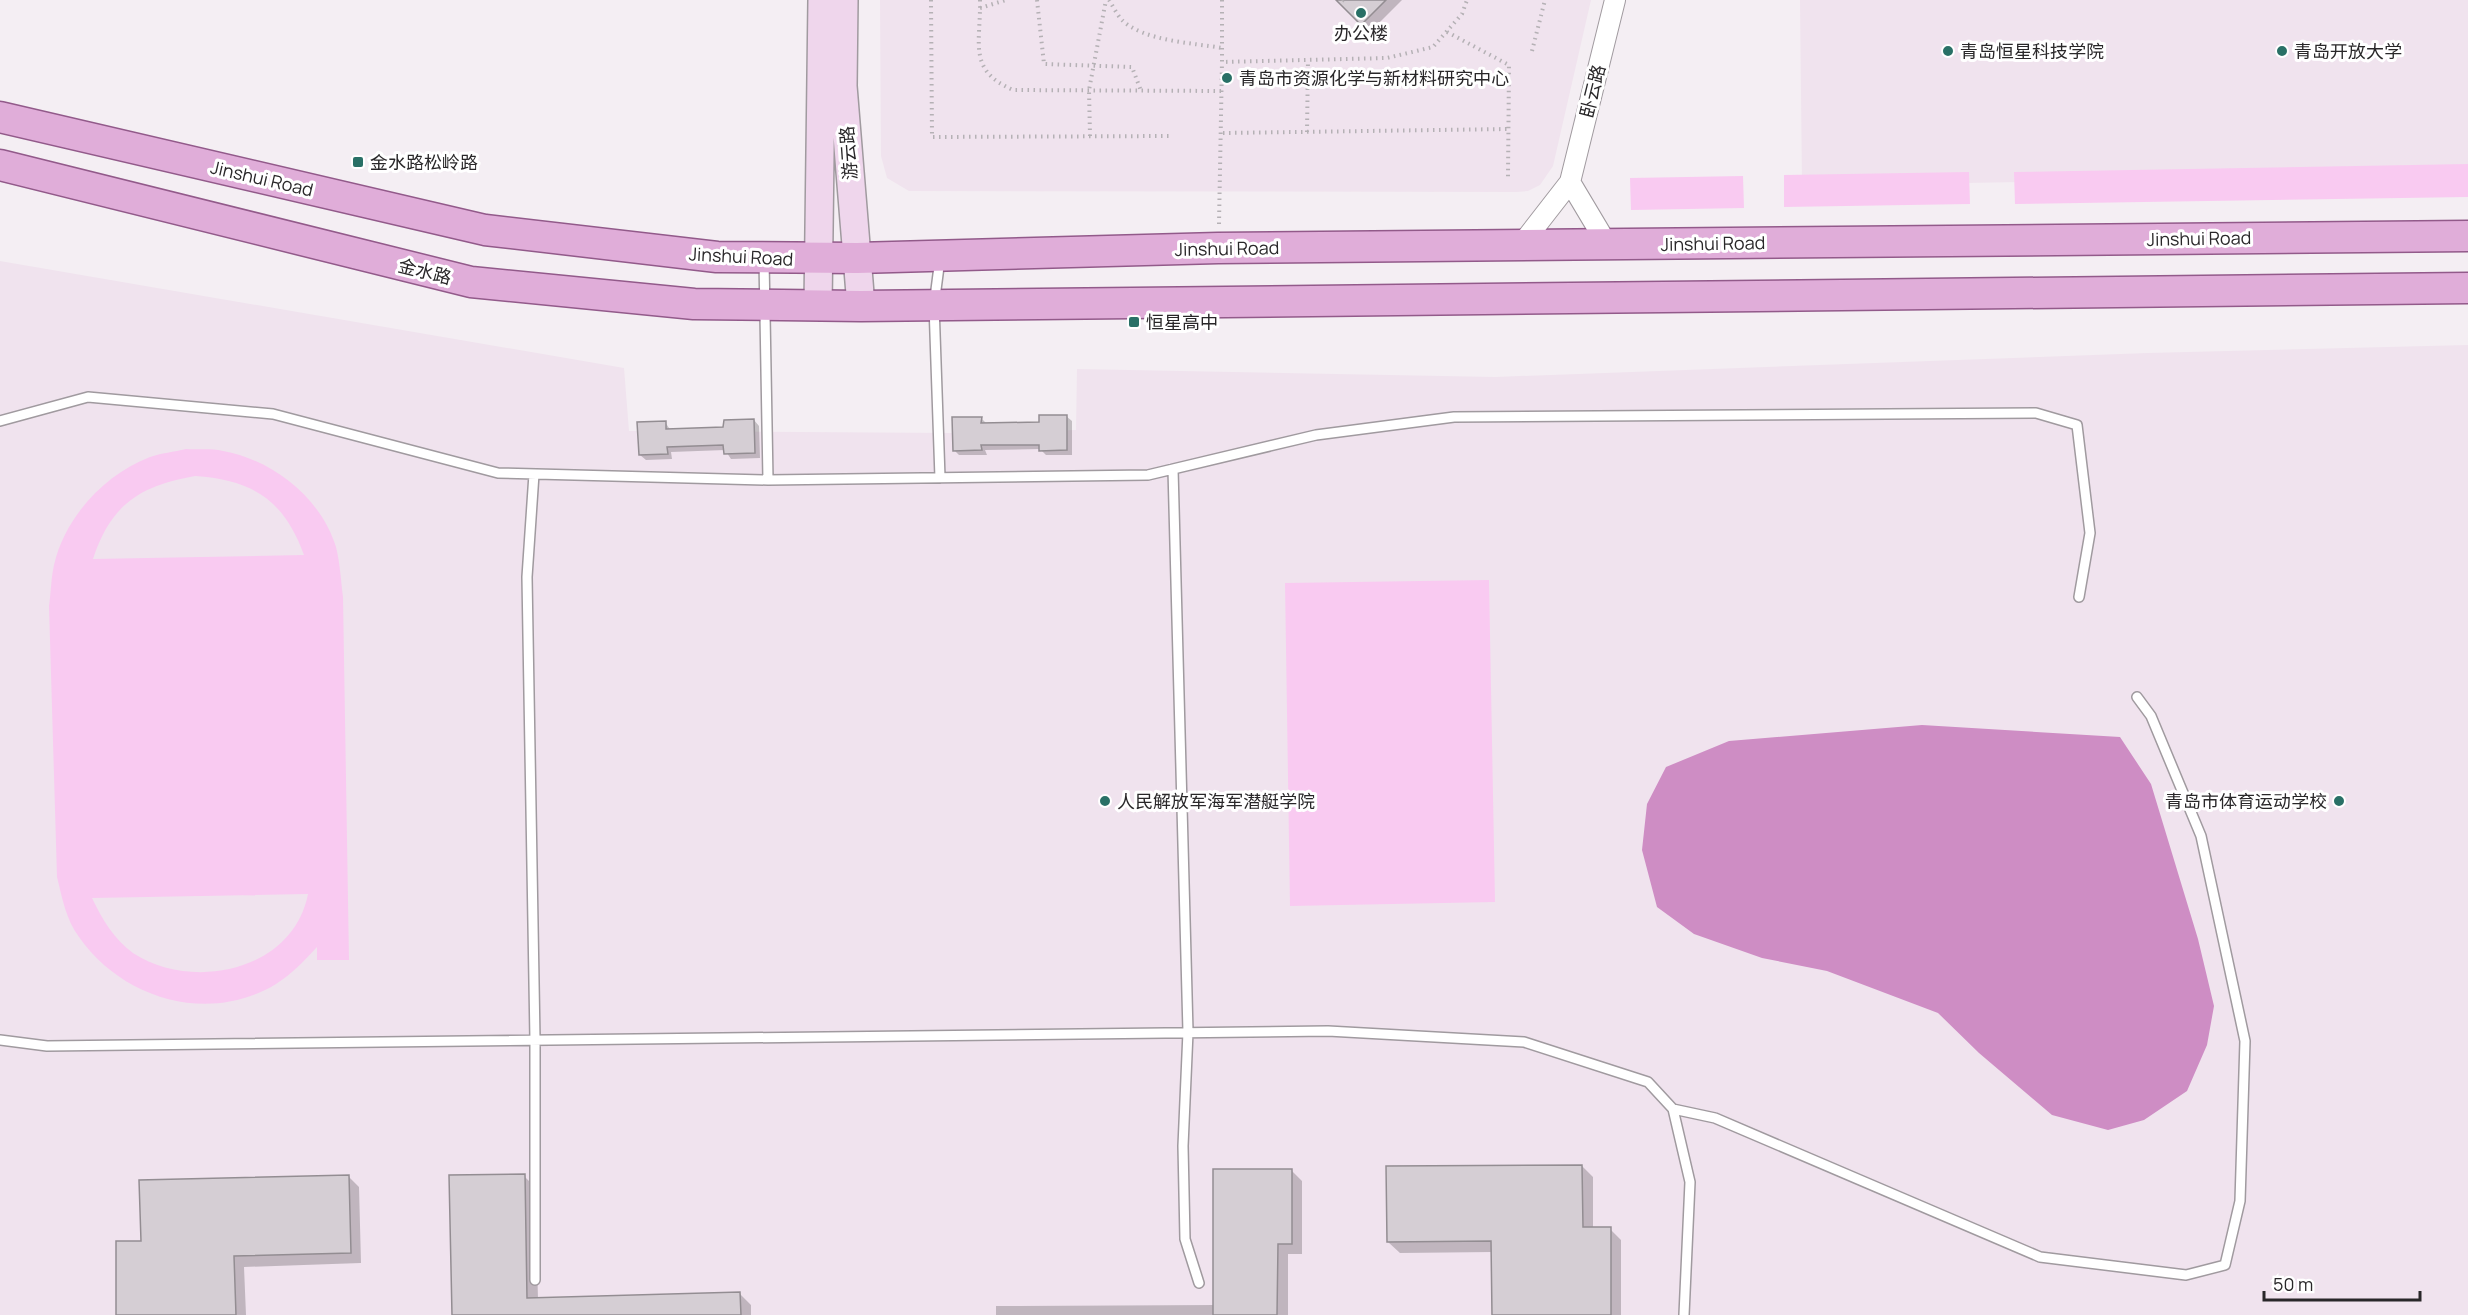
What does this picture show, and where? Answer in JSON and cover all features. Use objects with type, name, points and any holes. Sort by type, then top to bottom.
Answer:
[{"type":"main road","name":"游云路","points":[[818,306],[822,0]]},
{"type":"main road","name":"游云路","points":[[844,0],[843,86],[861,306]]},
{"type":"main road","name":"Jinshui Road","points":[[0,117],[485,230],[717,257],[819,259],[1218,248],[2468,236]]},
{"type":"main road","name":"金水路","points":[[0,165],[471,282],[694,304],[861,306]]},
{"type":"main road","points":[[861,306],[2468,288]]},
{"type":"street","name":"卧云路","points":[[1521,245],[1570,182],[1615,0]]},
{"type":"street","points":[[1570,182],[1607,244]]},
{"type":"lane","points":[[940,256],[934,305],[940,478]]},
{"type":"lane","points":[[764,258],[763,305],[768,480]]},
{"type":"lane","points":[[0,421],[88,397],[273,414],[498,473],[768,480],[1148,475],[1316,435],[1454,417],[2036,413],[2077,425],[2090,533],[2079,597]]},
{"type":"lane","points":[[1173,469],[1188,1032],[1183,1146],[1185,1239],[1199,1283]]},
{"type":"lane","points":[[534,474],[527,577],[535,1040],[535,1280]]},
{"type":"lane","points":[[1673,1109],[1715,1118],[2040,1257],[2186,1275],[2225,1265],[2240,1201],[2245,1041],[2201,836],[2151,716],[2137,697]]},
{"type":"lane","points":[[0,1041],[47,1046],[1328,1030],[1524,1042],[1648,1082],[1673,1109],[1690,1182],[1684,1315]]},
{"type":"path","points":[[931,0],[932,137],[1171,136]]},
{"type":"path","points":[[980,0],[980,65],[994,82],[1013,90],[1222,91]]},
{"type":"path","points":[[980,8],[1006,0]]},
{"type":"path","points":[[1037,0],[1044,64],[1132,67],[1142,91]]},
{"type":"path","points":[[1090,136],[1089,90],[1108,0]]},
{"type":"path","points":[[1108,0],[1123,21],[1144,32],[1172,40],[1222,48]]},
{"type":"path","points":[[1218,248],[1223,133],[1222,0]]},
{"type":"path","points":[[1222,63],[1387,58],[1433,47],[1462,14],[1467,0]]},
{"type":"path","points":[[1532,51],[1545,0]]},
{"type":"path","points":[[1447,32],[1509,65],[1508,177]]},
{"type":"path","points":[[1307,132],[1308,60]]},
{"type":"path","points":[[1223,133],[1508,129]]},
{"type":"shaded area","name":"青岛市资源化学与新材料研究中心","points":[[880,0],[1591,0],[1553,166],[1540,185],[1528,191],[1517,192],[909,191],[887,178],[881,156]]},
{"type":"shaded area","points":[[1800,0],[2468,0],[2468,174],[1802,186]]},
{"type":"shaded area","points":[[2468,164],[2468,197],[2015,204],[2014,172]]},
{"type":"shaded area","points":[[1969,172],[1970,204],[1784,207],[1784,175]]},
{"type":"shaded area","points":[[1743,176],[1744,208],[1631,210],[1630,178]]},
{"type":"shaded area","name":"人民解放军海军潜艇学院","points":[[0,261],[624,368],[629,431],[952,433],[1076,430],[1077,369],[1495,377],[2148,353],[2468,345],[2468,1315],[0,1315]]},
{"type":"shaded area","points":[[186,449],[223,451],[260,463],[277,472],[307,497],[329,529],[336,547],[343,597],[349,960],[317,960],[317,947],[293,972],[276,984],[250,996],[223,1003],[196,1003],[168,999],[143,990],[118,976],[97,959],[79,937],[65,908],[57,877],[49,606],[52,575],[59,547],[77,514],[89,499],[118,474],[154,456]],"holes":[[[195,476],[234,482],[264,496],[287,520],[304,555],[93,559],[109,524],[130,501],[158,485]],[[308,894],[299,920],[283,941],[262,957],[237,967],[211,972],[184,971],[157,965],[133,953],[109,928],[92,898]]]},
{"type":"shaded area","points":[[1489,580],[1495,902],[1290,906],[1285,583]]},
{"type":"shaded area","points":[[1922,725],[2120,737],[2151,784],[2198,939],[2214,1006],[2207,1045],[2187,1091],[2144,1120],[2108,1130],[2052,1115],[1979,1053],[1938,1013],[1827,971],[1762,958],[1694,934],[1657,907],[1642,850],[1647,804],[1666,767],[1729,741]]},
{"type":"building","name":"办公楼","points":[[1336,0],[1386,0],[1361,25]]},
{"type":"building","points":[[1039,415],[1067,415],[1067,450],[1039,451],[1039,445],[981,445],[982,450],[953,451],[952,417],[982,417],[981,423],[1039,422]]},
{"type":"building","points":[[754,419],[755,453],[724,454],[723,445],[667,447],[668,454],[639,455],[637,422],[666,421],[666,429],[723,427],[724,420]]},
{"type":"building","points":[[1582,1165],[1583,1227],[1611,1227],[1611,1315],[1492,1315],[1491,1241],[1387,1242],[1386,1166]]},
{"type":"building","points":[[1213,1169],[1292,1169],[1292,1244],[1278,1244],[1277,1315],[1213,1315]]},
{"type":"building","points":[[525,1174],[527,1298],[740,1292],[741,1315],[452,1315],[449,1175]]},
{"type":"building","points":[[349,1175],[351,1253],[234,1256],[236,1315],[116,1315],[116,1241],[141,1241],[139,1180]]},
{"type":"place","name":"办公楼","points":[[1361,13]]},
{"type":"place","name":"青岛恒星科技学院","points":[[1948,51]]},
{"type":"place","name":"青岛开放大学","points":[[2282,51]]},
{"type":"place","name":"青岛市资源化学与新材料研究中心","points":[[1227,78]]},
{"type":"place","name":"金水路松岭路","points":[[358,162]]},
{"type":"place","name":"恒星高中","points":[[1134,322]]},
{"type":"place","name":"人民解放军海军潜艇学院","points":[[1105,801]]},
{"type":"place","name":"青岛市体育运动学校","points":[[2339,801]]}]
